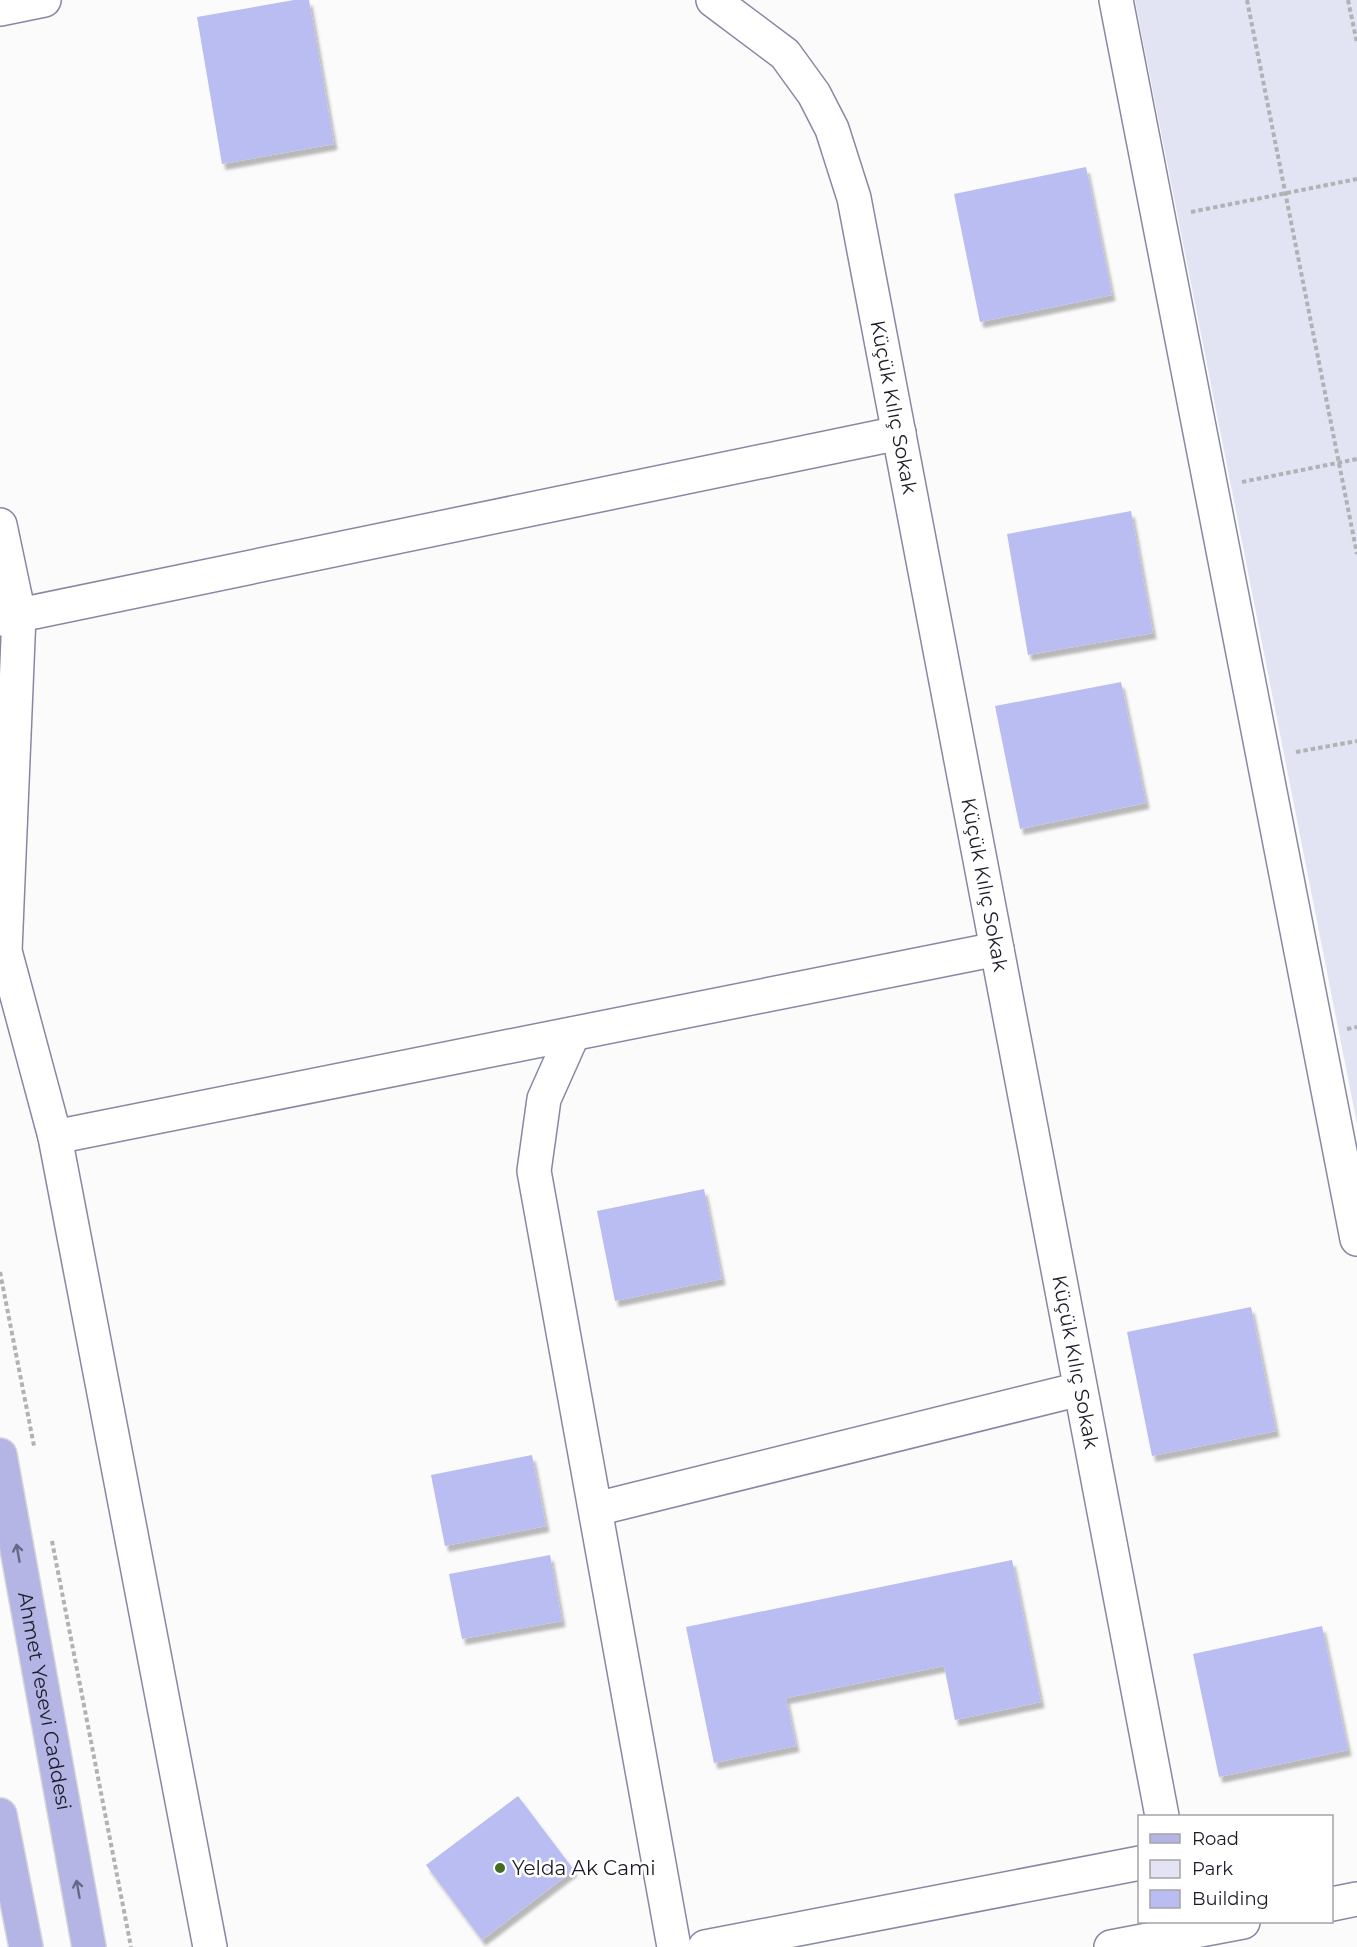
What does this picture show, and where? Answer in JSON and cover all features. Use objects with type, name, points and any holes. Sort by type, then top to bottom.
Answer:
[{"type":"main road","name":"Ahmet Yesevi Caddesi","points":[[0,1455],[89,1947]]},
{"type":"main road","points":[[0,1815],[26,1947]]},
{"type":"street","points":[[0,9],[44,0]]},
{"type":"street","name":"Küçük Kılıç Sokak","points":[[712,0],[785,54],[814,94],[832,129],[854,198],[1161,1815]]},
{"type":"street","points":[[1116,0],[1357,1239]]},
{"type":"street","points":[[9,617],[898,434]]},
{"type":"street","points":[[0,525],[9,617],[5,951],[55,1137],[210,1947]]},
{"type":"street","points":[[55,1137],[997,949]]},
{"type":"street","points":[[573,1034],[544,1098],[534,1171],[674,1947]]},
{"type":"street","points":[[596,1509],[1080,1389]]},
{"type":"street","points":[[705,1947],[1138,1863]]},
{"type":"street","points":[[1333,1904],[1357,1899]]},
{"type":"street","points":[[1111,1947],[1238,1923]]},
{"type":"path","points":[[1247,0],[1357,554]]},
{"type":"path","points":[[1348,0],[1357,43]]},
{"type":"path","points":[[1158,219],[1357,178]]},
{"type":"path","points":[[1241,482],[1357,459]]},
{"type":"path","points":[[1263,758],[1357,741]]},
{"type":"path","points":[[0,1272],[36,1457]]},
{"type":"path","points":[[51,1538],[131,1947]]},
{"type":"green space","points":[[1135,0],[1357,0],[1357,1124]]},
{"type":"building","points":[[294,0],[309,0],[334,144],[222,164],[197,17]]},
{"type":"building","points":[[1086,167],[1112,295],[980,322],[954,194]]},
{"type":"building","points":[[1131,511],[1153,633],[1028,655],[1007,534]]},
{"type":"building","points":[[1121,682],[1146,803],[1020,829],[995,706]]},
{"type":"building","points":[[704,1189],[722,1279],[615,1301],[597,1211]]},
{"type":"building","points":[[1251,1307],[1276,1431],[1152,1456],[1127,1332]]},
{"type":"building","points":[[532,1455],[546,1526],[445,1546],[431,1475]]},
{"type":"building","points":[[550,1555],[562,1621],[462,1639],[449,1574]]},
{"type":"building","points":[[1012,1560],[1041,1702],[955,1720],[944,1666],[786,1698],[796,1746],[714,1763],[686,1627]]},
{"type":"building","points":[[1322,1626],[1348,1750],[1219,1777],[1193,1654]]},
{"type":"building","name":"Yelda Ak Cami","points":[[518,1796],[574,1870],[482,1940],[426,1865]]},
{"type":"place","name":"Yelda Ak Cami","points":[[500,1868]]}]
